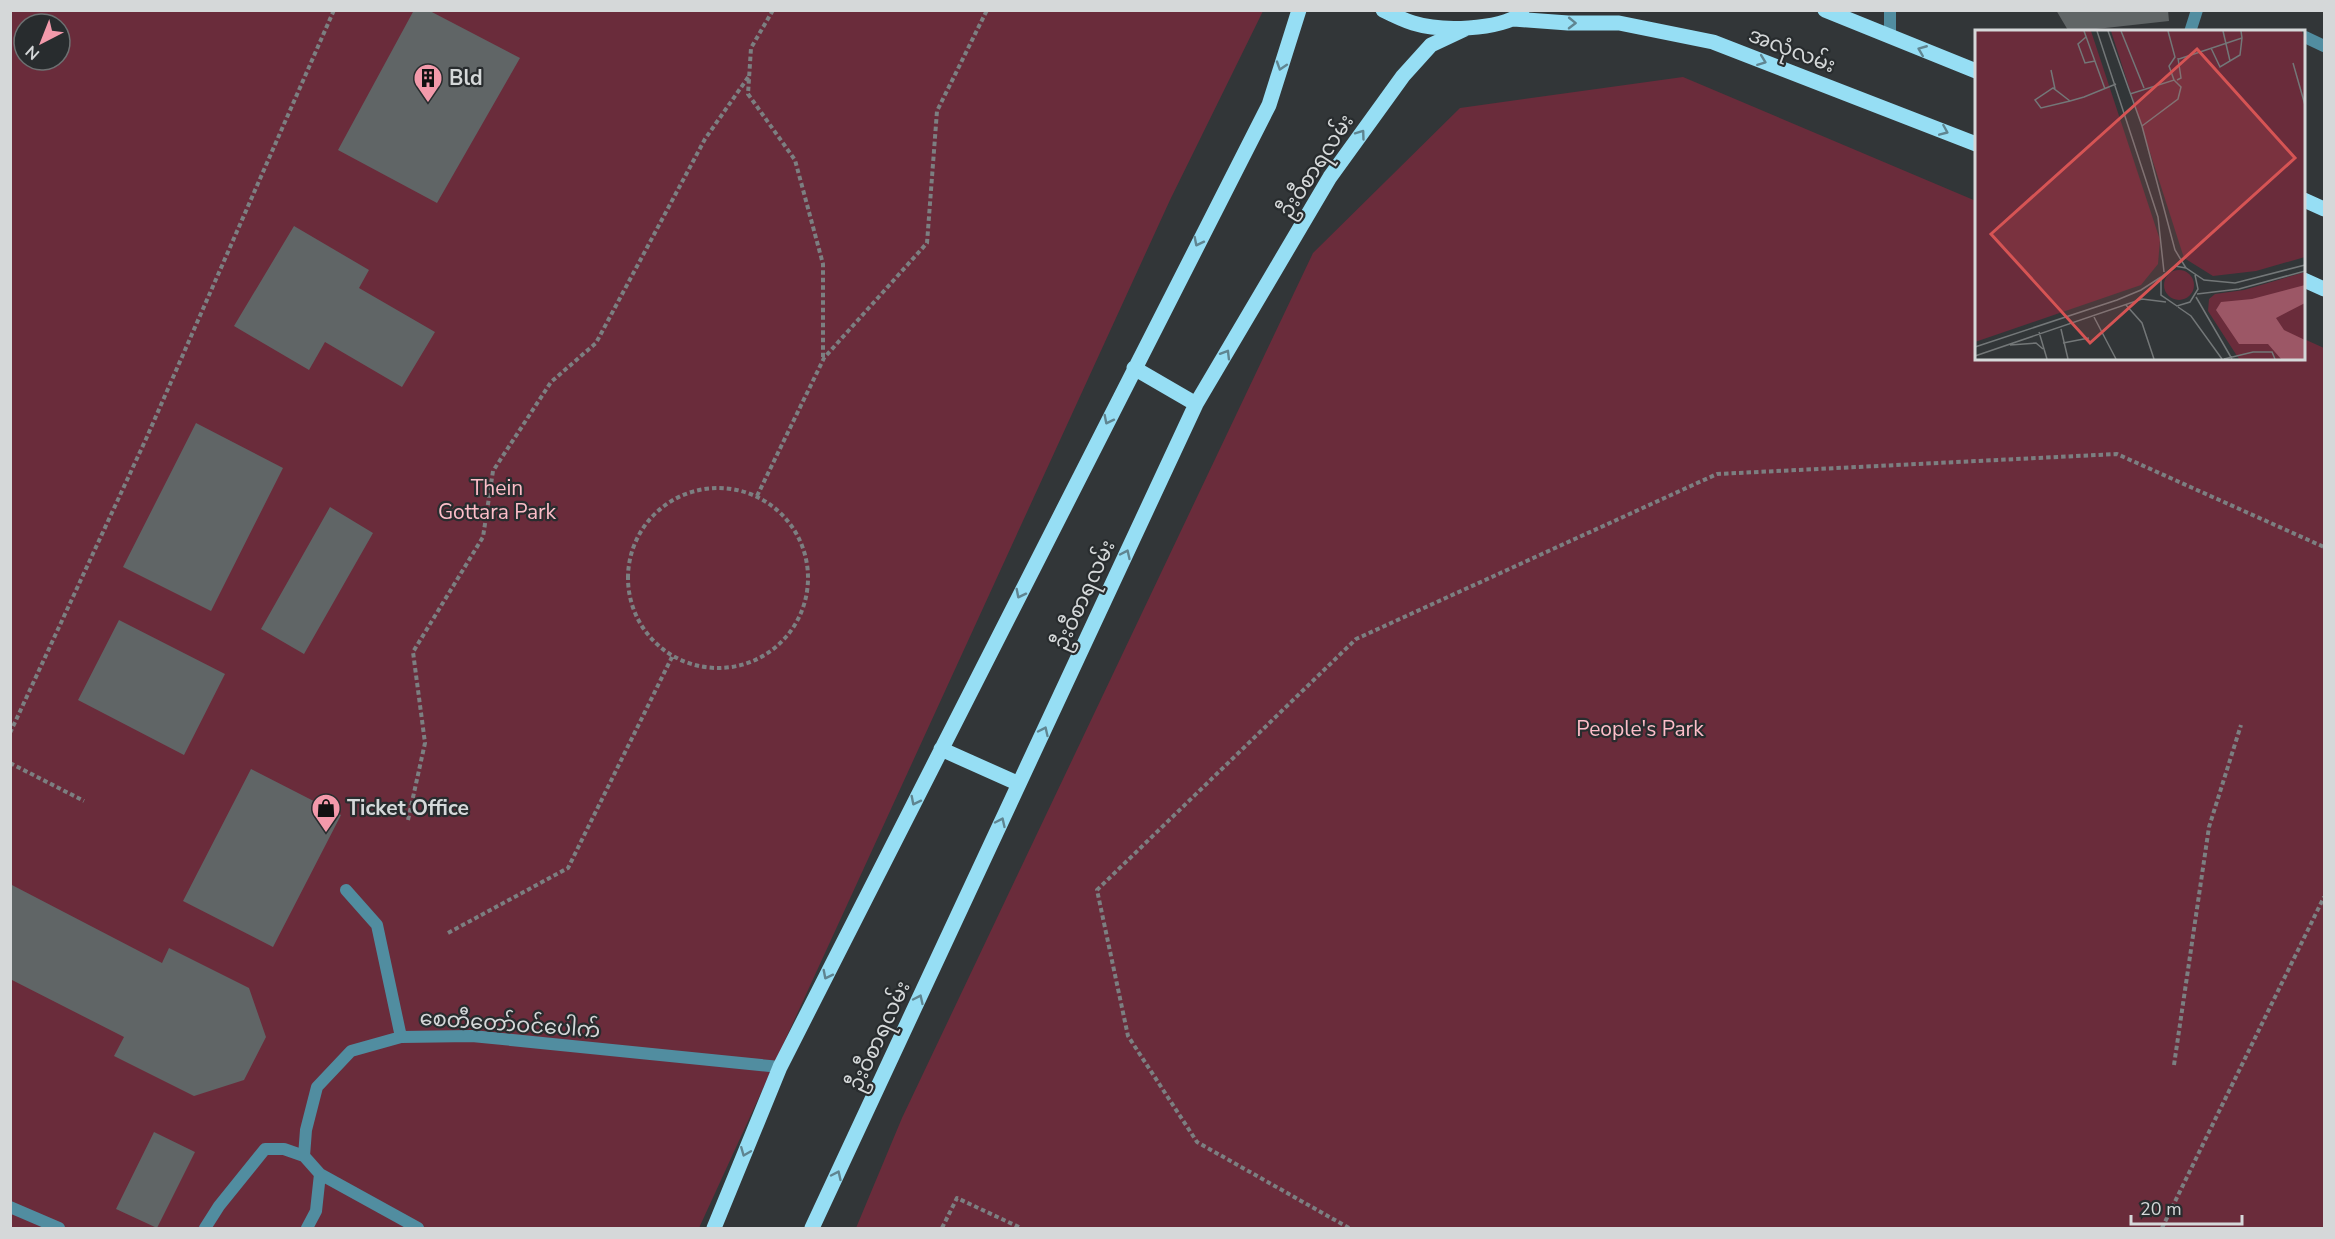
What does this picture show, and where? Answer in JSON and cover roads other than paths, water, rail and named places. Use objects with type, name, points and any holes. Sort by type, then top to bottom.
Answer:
[{"type":"main road","points":[[714,1228],[780,1067],[1269,105],[1299,10]]},
{"type":"main road","points":[[1383,10],[1415,24],[1465,29]]},
{"type":"main road","points":[[1825,10],[1975,70]]},
{"type":"main road","name":"အလုံလမ်း","points":[[1465,29],[1520,15],[1568,23],[1619,23],[1713,42],[1975,143]]},
{"type":"main road","name":"ဦးဝီစာရလမ်း","points":[[812,1228],[1196,404],[1330,177],[1403,76],[1431,45],[1465,29]]},
{"type":"main road","points":[[2305,200],[2325,209]]},
{"type":"main road","points":[[2305,280],[2325,289]]},
{"type":"main road","points":[[1134,368],[1196,404]]},
{"type":"main road","points":[[941,749],[1019,784]]},
{"type":"street","points":[[1890,10],[1890,37]]},
{"type":"street","points":[[2191,30],[2197,10]]},
{"type":"street","points":[[2305,37],[2325,46]]},
{"type":"street","points":[[346,890],[377,925],[400,1037]]},
{"type":"street","name":"စေတီတော်ဝင်ပေါက်","points":[[304,1156],[306,1130],[317,1087],[351,1051],[400,1037],[472,1036],[780,1067]]},
{"type":"street","points":[[205,1228],[219,1206],[265,1149],[284,1149],[304,1156],[320,1174],[418,1228]]},
{"type":"street","points":[[307,1228],[316,1211],[320,1174]]},
{"type":"street","points":[[10,1208],[59,1228]]},
{"type":"place","name":"Bld","points":[[428,104]]},
{"type":"place","name":"Ticket Office","points":[[326,834]]},
{"type":"park label","name":"Thein Gottara Park","points":[[497,500]]},
{"type":"park label","name":"People's Park","points":[[1640,729]]}]
